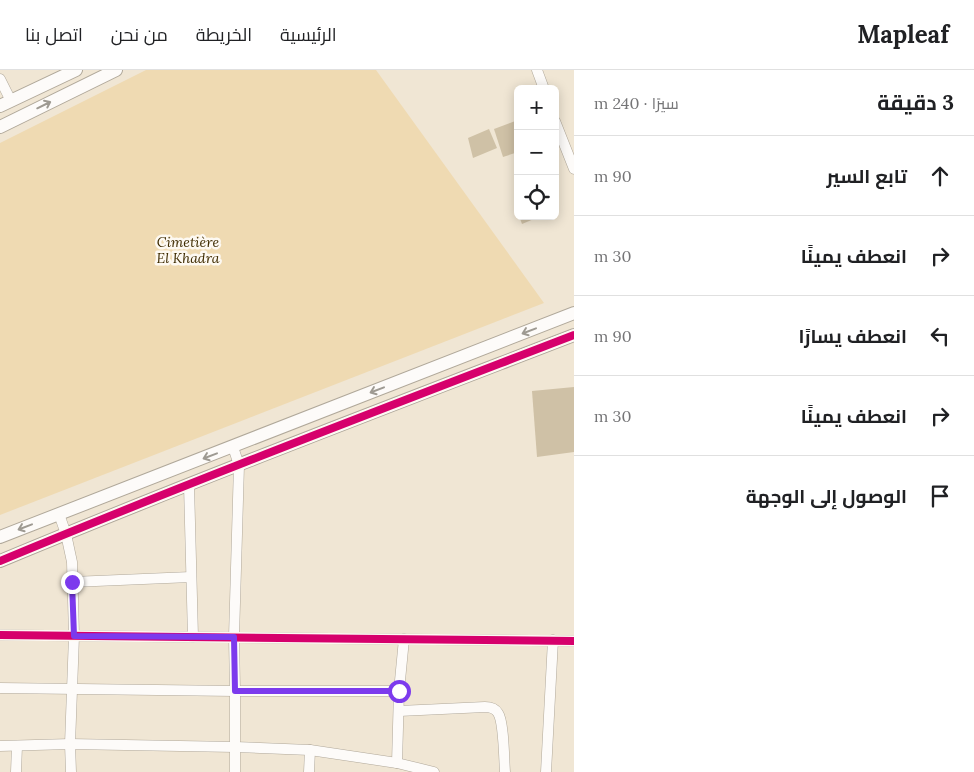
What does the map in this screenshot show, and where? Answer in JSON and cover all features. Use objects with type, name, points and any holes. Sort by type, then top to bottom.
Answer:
[{"type":"street","points":[[0,79],[6,103],[76,70]]},
{"type":"street","points":[[0,127],[116,70]]},
{"type":"street","points":[[537,70],[543,85]]},
{"type":"street","points":[[559,130],[574,169]]},
{"type":"street","points":[[0,537],[574,313]]},
{"type":"street","points":[[0,561],[189,484],[574,335]]},
{"type":"street","points":[[233,446],[239,465],[234,637],[235,772]]},
{"type":"street","points":[[189,484],[192,637]]},
{"type":"street","points":[[58,514],[66,534],[72,562],[74,636],[70,744],[71,772]]},
{"type":"street","points":[[72,582],[191,577]]},
{"type":"street","points":[[0,635],[574,641]]},
{"type":"street","points":[[397,763],[399,691],[404,639]]},
{"type":"street","points":[[546,772],[553,640]]},
{"type":"street","points":[[0,688],[399,691]]},
{"type":"street","points":[[399,711],[485,706],[494,708],[499,714],[501,723],[505,772]]},
{"type":"street","points":[[0,746],[70,744],[310,750],[397,763],[431,772]]},
{"type":"street","points":[[16,772],[17,746]]},
{"type":"street","points":[[309,772],[310,750]]},
{"type":"green space","name":"Cimetière El Khadra","points":[[146,70],[376,70],[544,303],[0,515],[0,143]]},
{"type":"building","points":[[514,122],[514,153],[503,157],[494,129]]},
{"type":"building","points":[[489,129],[497,148],[473,158],[468,138]]},
{"type":"building","points":[[520,220],[532,220],[522,224]]},
{"type":"building","points":[[574,387],[574,452],[537,457],[532,391]]},
{"type":"cycle path","points":[[0,561],[214,474],[574,335]]},
{"type":"cycle path","points":[[0,635],[574,641]]},
{"type":"route","points":[[72,582],[74,636],[234,637],[235,691],[399,691]]}]
